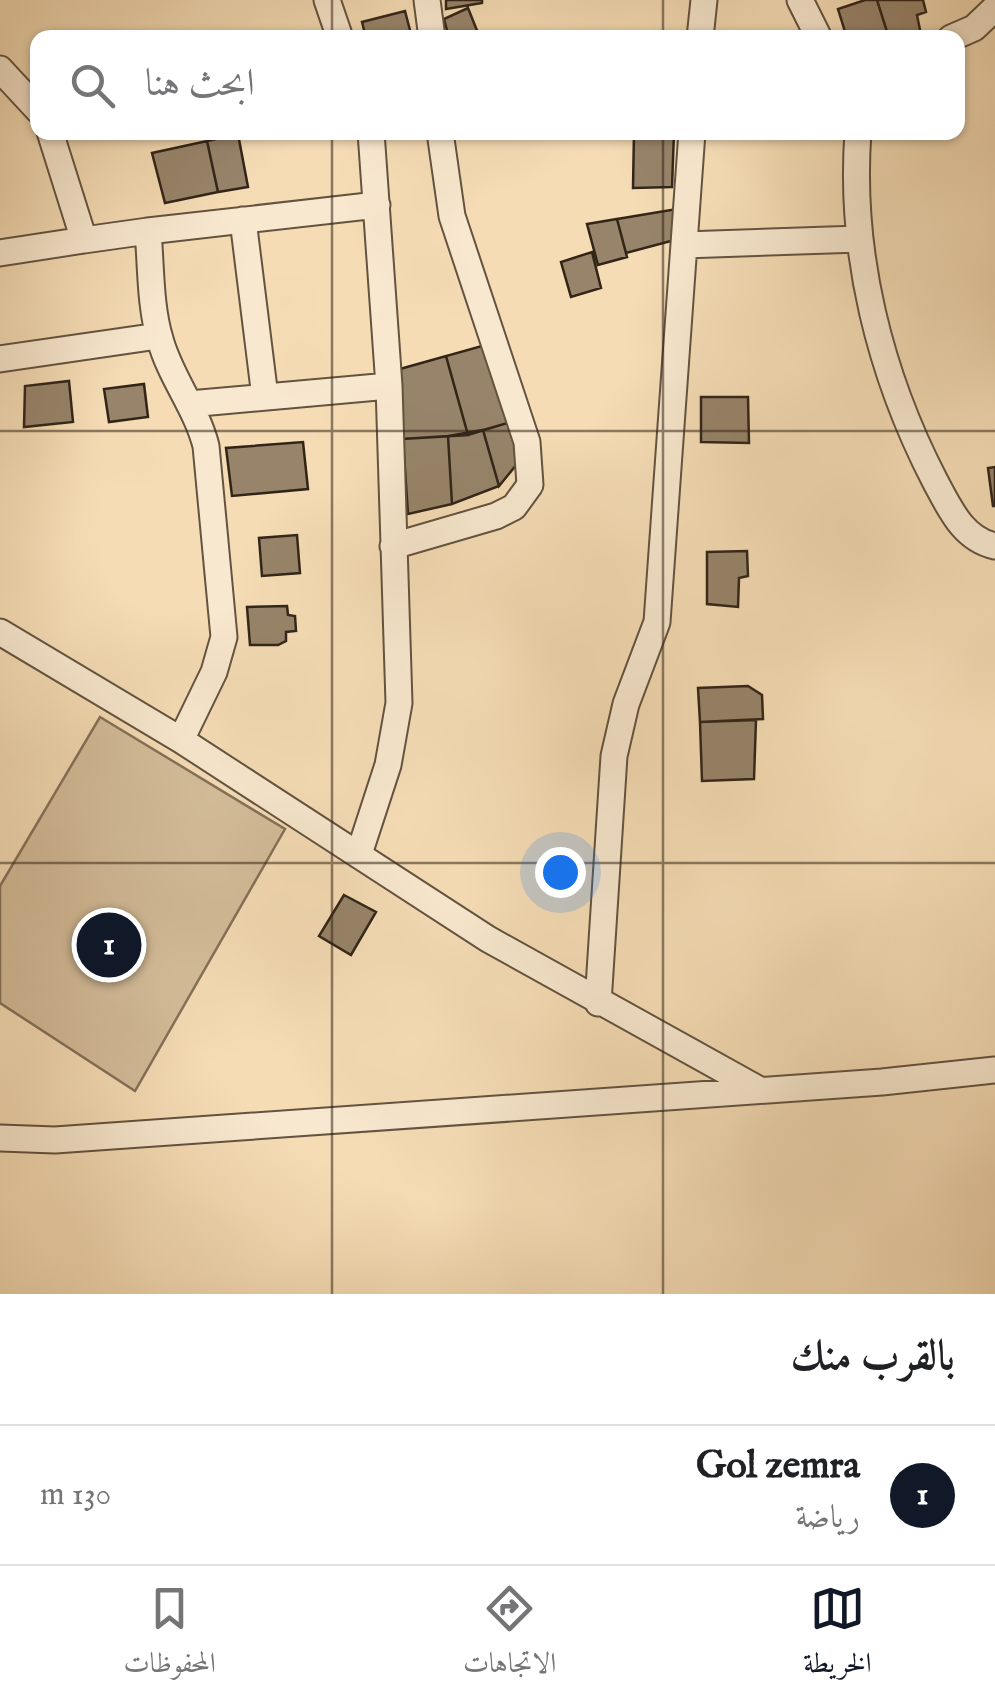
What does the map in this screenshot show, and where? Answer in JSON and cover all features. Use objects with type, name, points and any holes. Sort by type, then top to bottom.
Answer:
[{"type":"street","points":[[327,0],[337,30]]},
{"type":"street","points":[[427,0],[431,30]]},
{"type":"street","points":[[701,30],[704,0]]},
{"type":"street","points":[[800,0],[814,30]]},
{"type":"street","points":[[965,32],[995,8]]},
{"type":"street","points":[[0,69],[30,101]]},
{"type":"street","points":[[53,140],[84,240]]},
{"type":"street","points":[[359,854],[388,765],[399,702],[388,386],[372,140]]},
{"type":"street","points":[[393,546],[496,516],[514,507],[530,485],[528,442],[452,216],[441,140]]},
{"type":"street","points":[[598,1003],[614,756],[626,704],[657,622],[691,140]]},
{"type":"street","points":[[858,140],[859,239],[887,371],[911,435],[961,525],[975,540],[995,546]]},
{"type":"street","points":[[0,253],[148,231],[377,205]]},
{"type":"street","points":[[243,220],[265,397]]},
{"type":"street","points":[[148,231],[158,336],[206,446],[225,620],[214,672],[181,740]]},
{"type":"street","points":[[684,245],[859,239]]},
{"type":"street","points":[[0,359],[158,336]]},
{"type":"street","points":[[190,404],[388,386]]},
{"type":"street","points":[[0,632],[181,740],[488,939],[758,1089]]},
{"type":"street","points":[[0,1138],[56,1140],[995,1070]]},
{"type":"shaded area","points":[[100,717],[285,829],[135,1091],[0,1003],[0,886]]},
{"type":"building","points":[[446,0],[482,0],[482,3],[446,9]]},
{"type":"building","points":[[877,0],[886,30],[845,30],[838,9]]},
{"type":"building","points":[[877,0],[923,0],[926,12],[917,15],[920,30],[886,30]]},
{"type":"building","points":[[468,8],[477,30],[447,30],[444,19]]},
{"type":"building","points":[[405,11],[410,30],[364,30],[362,22]]},
{"type":"building","points":[[239,140],[248,187],[218,192],[207,141]]},
{"type":"building","points":[[634,140],[674,140],[672,187],[633,188]]},
{"type":"building","points":[[207,141],[218,192],[165,203],[152,153]]},
{"type":"building","points":[[677,209],[671,241],[626,253],[617,219]]},
{"type":"building","points":[[617,219],[627,257],[598,265],[587,224]]},
{"type":"building","points":[[592,252],[601,288],[571,297],[561,262]]},
{"type":"building","points":[[489,344],[511,422],[468,435],[446,356]]},
{"type":"building","points":[[446,356],[468,435],[403,439],[400,369]]},
{"type":"building","points":[[69,381],[73,422],[24,427],[25,386]]},
{"type":"building","points":[[144,384],[148,417],[109,422],[104,389]]},
{"type":"building","points":[[701,397],[748,397],[749,443],[701,442]]},
{"type":"building","points":[[511,422],[522,458],[499,486],[483,430]]},
{"type":"building","points":[[483,430],[499,486],[452,504],[448,436]]},
{"type":"building","points":[[448,436],[452,504],[408,514],[403,439]]},
{"type":"building","points":[[303,442],[308,489],[232,496],[226,448]]},
{"type":"building","points":[[995,467],[995,506],[993,506],[988,468]]},
{"type":"building","points":[[297,535],[300,573],[262,576],[259,538]]},
{"type":"building","points":[[747,551],[748,576],[739,578],[738,607],[707,604],[707,552]]},
{"type":"building","points":[[287,606],[288,615],[295,616],[296,631],[286,632],[286,641],[278,645],[250,645],[247,607]]},
{"type":"building","points":[[748,686],[762,695],[763,719],[700,722],[698,688]]},
{"type":"building","points":[[756,720],[754,779],[702,781],[700,722]]},
{"type":"building","points":[[344,895],[376,912],[351,955],[319,936]]},
{"type":"place","name":"Gol zemra","points":[[109,945]]}]
